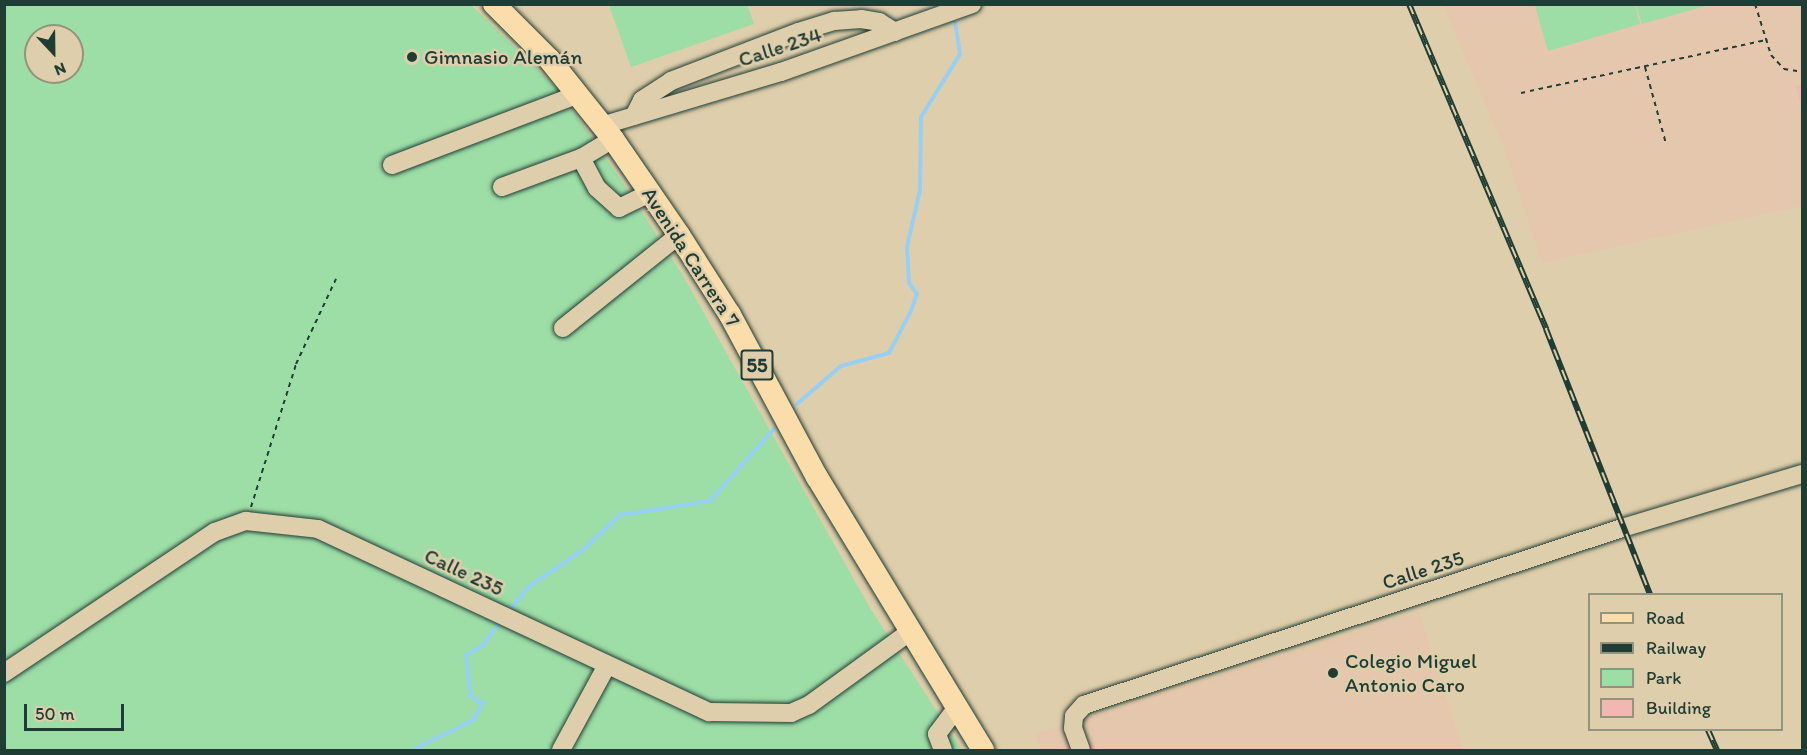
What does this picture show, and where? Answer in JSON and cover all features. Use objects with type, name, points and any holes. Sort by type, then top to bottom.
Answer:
[{"type":"main road","name":"Avenida Carrera 7","points":[[494,4],[549,59],[607,133],[679,235],[730,315],[817,477],[983,750]]},
{"type":"street","name":"Calle 234","points":[[502,187],[581,158],[607,133],[634,116],[895,32],[972,4]]},
{"type":"street","points":[[634,116],[642,99],[671,81],[798,32],[834,21],[861,19],[879,22],[895,32]]},
{"type":"street","points":[[392,165],[576,95]]},
{"type":"street","points":[[581,158],[611,204],[619,208],[630,206],[650,193]]},
{"type":"street","points":[[563,328],[679,235]]},
{"type":"street","name":"Calle 235","points":[[1081,750],[1072,728],[1074,716],[1084,705],[1622,528],[1803,474]]},
{"type":"street","name":"Calle 235","points":[[4,673],[215,532],[246,521],[318,529],[494,611],[606,667],[709,712],[791,713],[809,705],[911,631]]},
{"type":"street","points":[[561,750],[606,667]]},
{"type":"street","points":[[943,750],[937,734],[956,709]]},
{"type":"path","points":[[1755,4],[1772,55],[1785,69],[1803,72]]},
{"type":"path","points":[[1521,93],[1767,40]]},
{"type":"path","points":[[1645,67],[1666,144]]},
{"type":"path","points":[[246,521],[296,364],[336,279]]},
{"type":"shaded area","points":[[1443,5],[1802,5],[1802,206],[1542,263],[1503,146]]},
{"type":"shaded area","name":"Colegio Miguel Antonio Caro","points":[[1419,612],[1463,750],[1042,750],[1034,734]]},
{"type":"green space","points":[[1636,4],[1709,5],[1642,24]]},
{"type":"green space","points":[[4,5],[471,5],[558,89],[621,180],[682,274],[870,608],[962,750],[5,750]]},
{"type":"green space","points":[[609,5],[747,5],[754,24],[631,67]]},
{"type":"green space","points":[[1535,5],[1635,5],[1640,24],[1548,51]]},
{"type":"building","points":[[1802,85],[1802,111],[1796,86]]},
{"type":"waterway","points":[[797,404],[841,366],[889,353],[911,311],[917,294],[909,283],[907,247],[920,190],[921,117],[960,54],[954,16]]},
{"type":"waterway","points":[[508,613],[527,588],[583,550],[620,515],[710,501],[774,429]]},
{"type":"waterway","points":[[412,750],[473,720],[483,703],[471,697],[466,655],[482,646],[501,621]]},
{"type":"railway","points":[[1409,4],[1546,329],[1650,593]]},
{"type":"railway","points":[[1708,731],[1717,750]]},
{"type":"place","name":"Gimnasio Alemán","points":[[412,57]]},
{"type":"place","name":"Colegio Miguel Antonio Caro","points":[[1333,673]]}]
